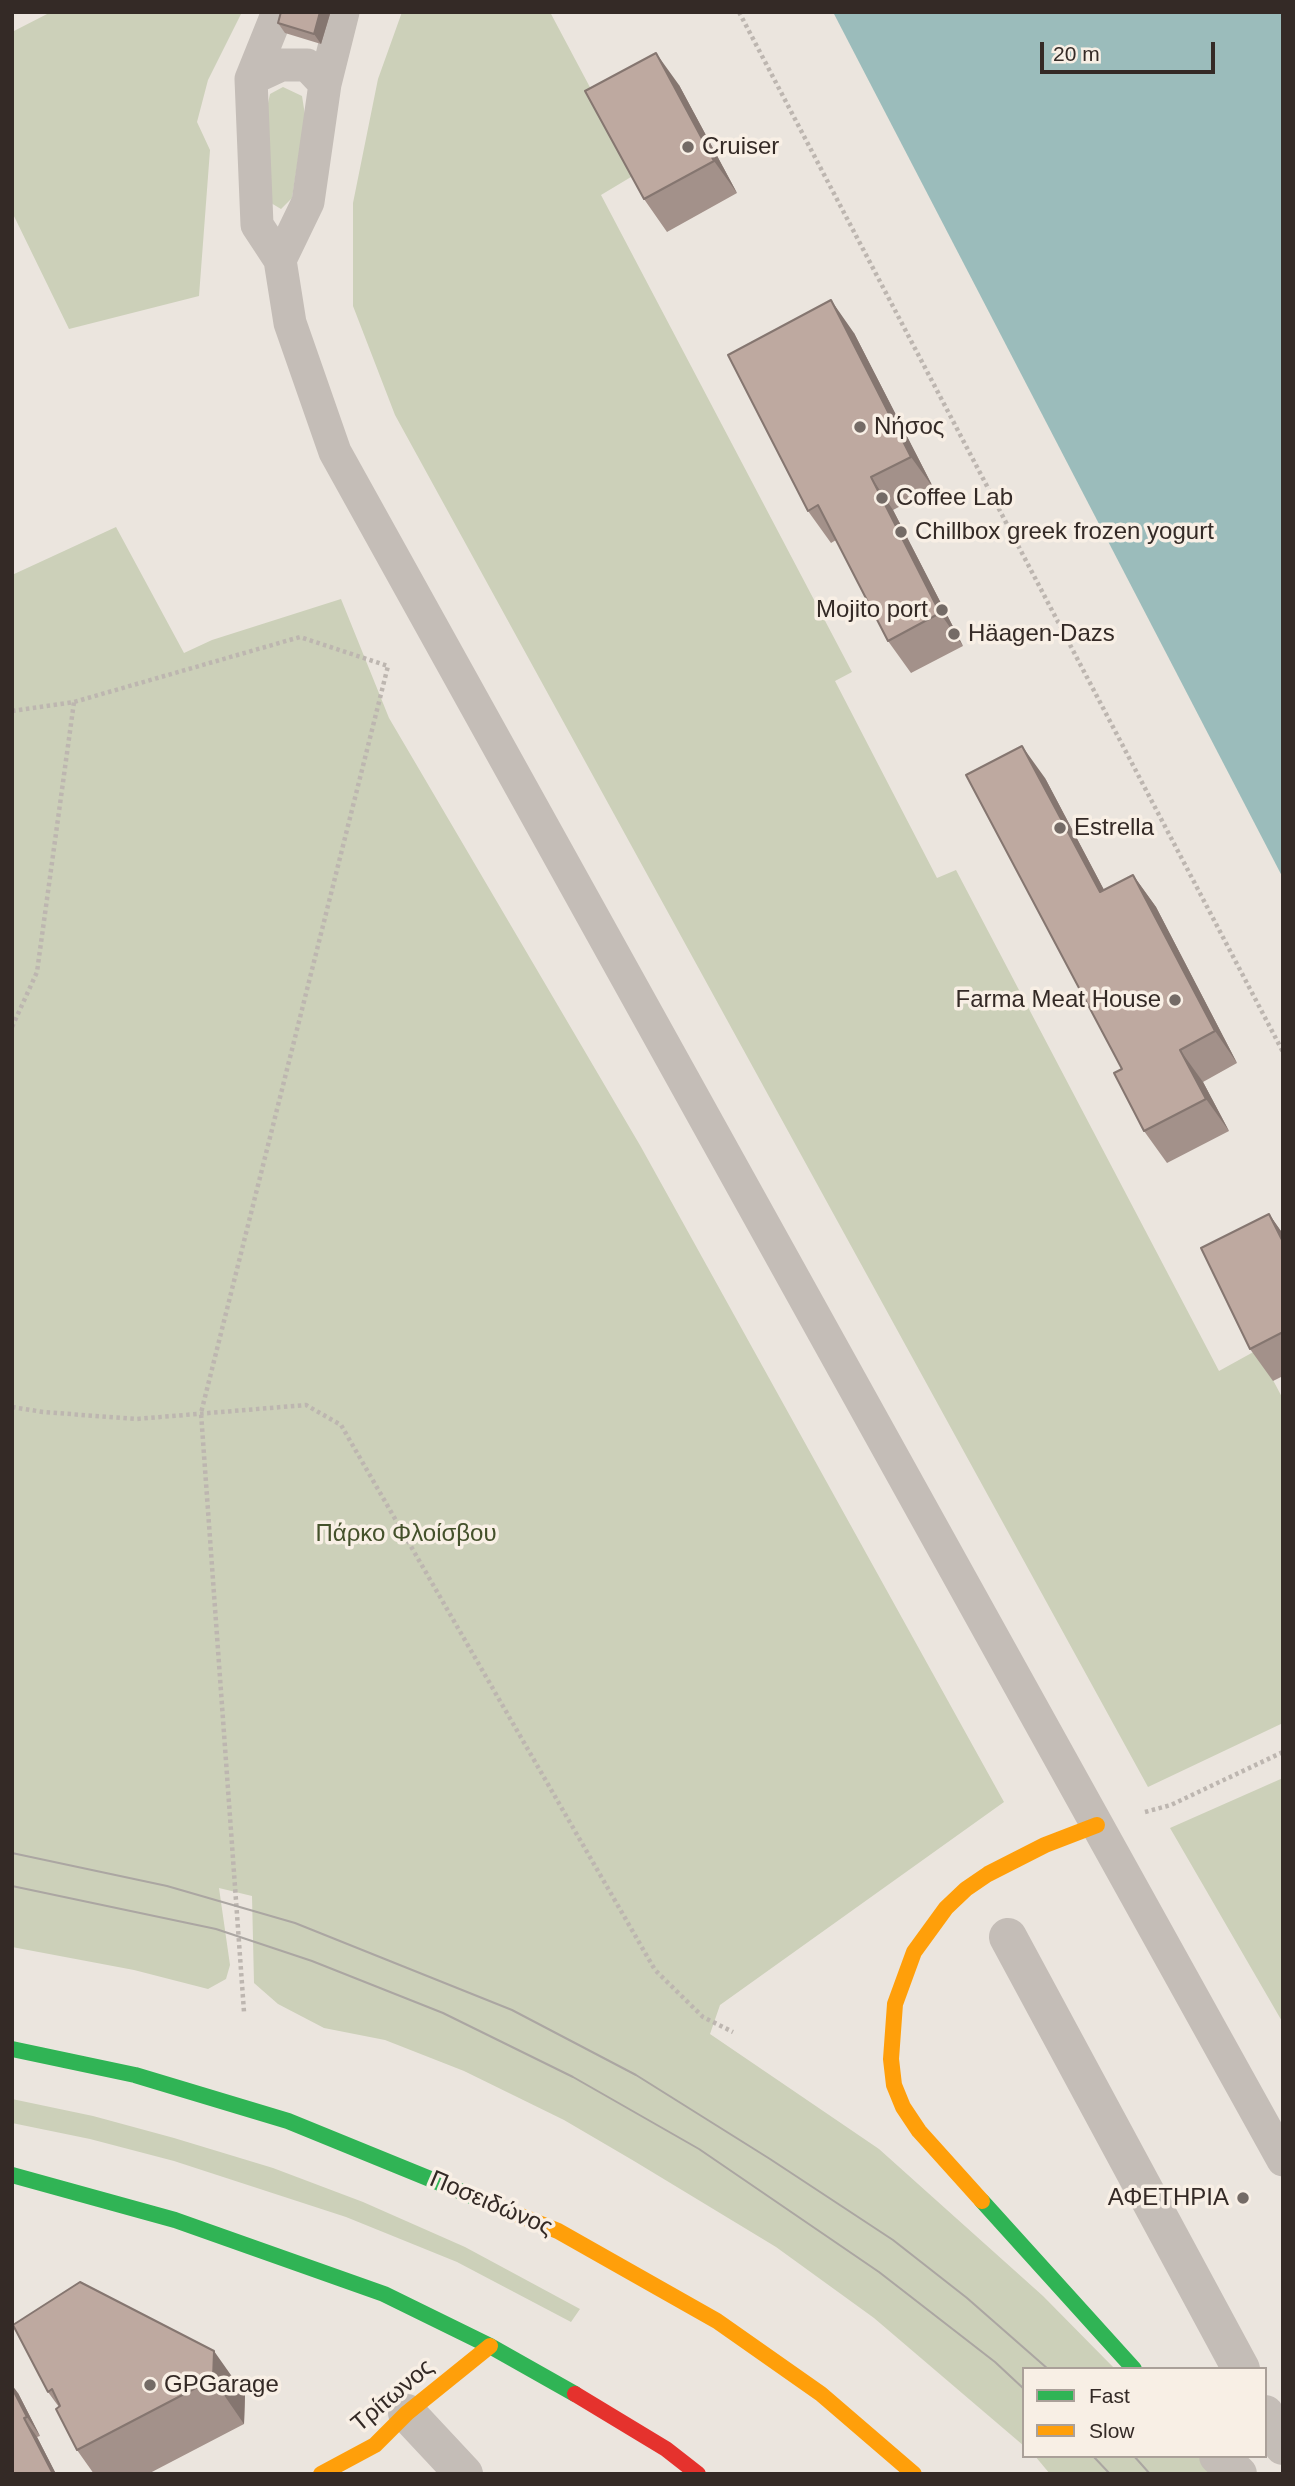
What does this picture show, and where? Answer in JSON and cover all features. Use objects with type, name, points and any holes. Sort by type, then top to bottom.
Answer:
[{"type":"main road","points":[[1097,1825],[1045,1845],[988,1874],[966,1889],[946,1908],[914,1952],[903,1978],[895,2004],[891,2059],[894,2085],[903,2108],[919,2131],[1132,2367]]},
{"type":"main road","name":"Ποσειδώνος","points":[[12,2049],[135,2075],[288,2121],[558,2231],[717,2321],[821,2394],[914,2474]]},
{"type":"main road","points":[[12,2175],[175,2220],[384,2294],[490,2346],[666,2449],[698,2474]]},
{"type":"main road","name":"Τρίτωνος","points":[[321,2474],[375,2445],[407,2413],[490,2346]]},
{"type":"street","points":[[1009,1937],[1240,2367]]},
{"type":"street","points":[[407,2413],[464,2474]]},
{"type":"street","points":[[1267,2418],[1283,2446]]},
{"type":"street","points":[[1220,2458],[1238,2474]]},
{"type":"lane","points":[[278,12],[251,79],[257,225],[280,260],[290,323],[335,452],[1283,2160]]},
{"type":"lane","points":[[280,260],[308,202],[325,83],[343,12]]},
{"type":"lane","points":[[251,79],[281,65],[307,65],[325,83]]},
{"type":"path","points":[[739,12],[1283,1052]]},
{"type":"path","points":[[12,711],[74,702],[300,637],[388,666],[201,1413],[244,2012]]},
{"type":"path","points":[[12,1027],[37,972],[74,702]]},
{"type":"path","points":[[12,1407],[136,1419],[306,1405],[341,1425],[655,1970],[702,2017],[733,2032]]},
{"type":"path","points":[[1097,1825],[1171,1805],[1283,1752]]},
{"type":"green space","points":[[51,12],[242,12],[208,80],[197,122],[210,150],[199,296],[69,329],[12,212],[12,32]]},
{"type":"green space","points":[[402,12],[550,12],[636,174],[601,195],[852,672],[835,681],[937,878],[956,870],[1219,1371],[1257,1350],[1283,1399],[1283,1723],[1148,1787],[395,415],[353,306],[353,203],[378,79]]},
{"type":"green space","points":[[283,87],[302,96],[305,115],[292,198],[281,209],[271,203],[266,112],[270,94]]},
{"type":"green space","name":"Πάρκο Φλοίσβου","points":[[116,527],[184,653],[212,640],[341,599],[389,718],[641,1147],[1004,1802],[720,2005],[710,2034],[879,2149],[1043,2296],[1113,2367],[1022,2367],[1022,2444],[874,2318],[776,2247],[634,2161],[564,2120],[464,2071],[385,2040],[324,2028],[278,2004],[254,1983],[252,1896],[219,1888],[230,1965],[226,1979],[208,1989],[134,1970],[12,1947],[12,575]]},
{"type":"green space","points":[[1283,1778],[1283,2023],[1170,1828]]},
{"type":"green space","points":[[12,2099],[93,2116],[273,2168],[363,2202],[465,2247],[580,2309],[571,2322],[457,2262],[346,2217],[174,2161],[90,2139],[12,2123]]},
{"type":"green space","points":[[1037,2458],[1201,2458],[1216,2474],[1050,2474]]},
{"type":"water","points":[[833,12],[1283,12],[1283,878]]},
{"type":"building","points":[[281,12],[320,12],[314,34],[278,23]]},
{"type":"building","points":[[656,53],[714,161],[644,199],[585,91]]},
{"type":"building","points":[[831,300],[911,457],[871,477],[940,613],[888,641],[818,505],[808,511],[728,355]]},
{"type":"building","points":[[1022,746],[1100,892],[1133,875],[1215,1031],[1180,1050],[1206,1099],[1144,1131],[1114,1073],[1122,1069],[966,775]]},
{"type":"building","points":[[1269,1214],[1283,1242],[1283,1332],[1250,1349],[1201,1248]]},
{"type":"building","points":[[80,2282],[214,2351],[213,2379],[77,2450],[56,2409],[60,2406],[52,2389],[48,2392],[13,2325]]},
{"type":"building","points":[[12,2388],[27,2417],[24,2418],[53,2474],[12,2474]]},
{"type":"tram line","points":[[12,1853],[167,1886],[295,1923],[512,2010],[636,2075],[893,2240],[967,2298],[1046,2367]]},
{"type":"tram line","points":[[12,1886],[216,1929],[312,1961],[443,2013],[573,2077],[699,2149],[879,2272],[995,2362],[1022,2387]]},
{"type":"tram line","points":[[1095,2458],[1110,2474]]},
{"type":"tram line","points":[[1136,2458],[1150,2474]]},
{"type":"traffic: fast","points":[[12,2049],[135,2075],[288,2121],[489,2203]]},
{"type":"traffic: fast","points":[[12,2175],[175,2220],[384,2294],[490,2346],[575,2394]]},
{"type":"traffic: fast","points":[[982,2201],[1132,2367]]},
{"type":"traffic: slow","points":[[982,2201],[919,2131],[903,2107],[894,2085],[891,2059],[895,2004],[914,1952],[946,1908],[966,1889],[988,1874],[1045,1845],[1097,1825]]},
{"type":"traffic: slow","points":[[489,2203],[558,2231],[717,2321],[821,2394],[914,2474]]},
{"type":"traffic: slow","points":[[321,2474],[375,2445],[407,2413],[490,2346]]},
{"type":"traffic: jam","points":[[575,2394],[666,2449],[698,2474]]},
{"type":"place","name":"Cruiser","points":[[688,147]]},
{"type":"place","name":"Νήσος","points":[[860,427]]},
{"type":"place","name":"Coffee Lab","points":[[882,498]]},
{"type":"place","name":"Chillbox greek frozen yogurt","points":[[901,532]]},
{"type":"place","name":"Mojito port","points":[[942,610]]},
{"type":"place","name":"Häagen-Dazs","points":[[954,634]]},
{"type":"place","name":"Estrella","points":[[1060,828]]},
{"type":"place","name":"Farma Meat House","points":[[1175,1000]]},
{"type":"place","name":"ΑΦΕΤΗΡΙΑ","points":[[1243,2198]]},
{"type":"place","name":"GPGarage","points":[[150,2385]]}]
